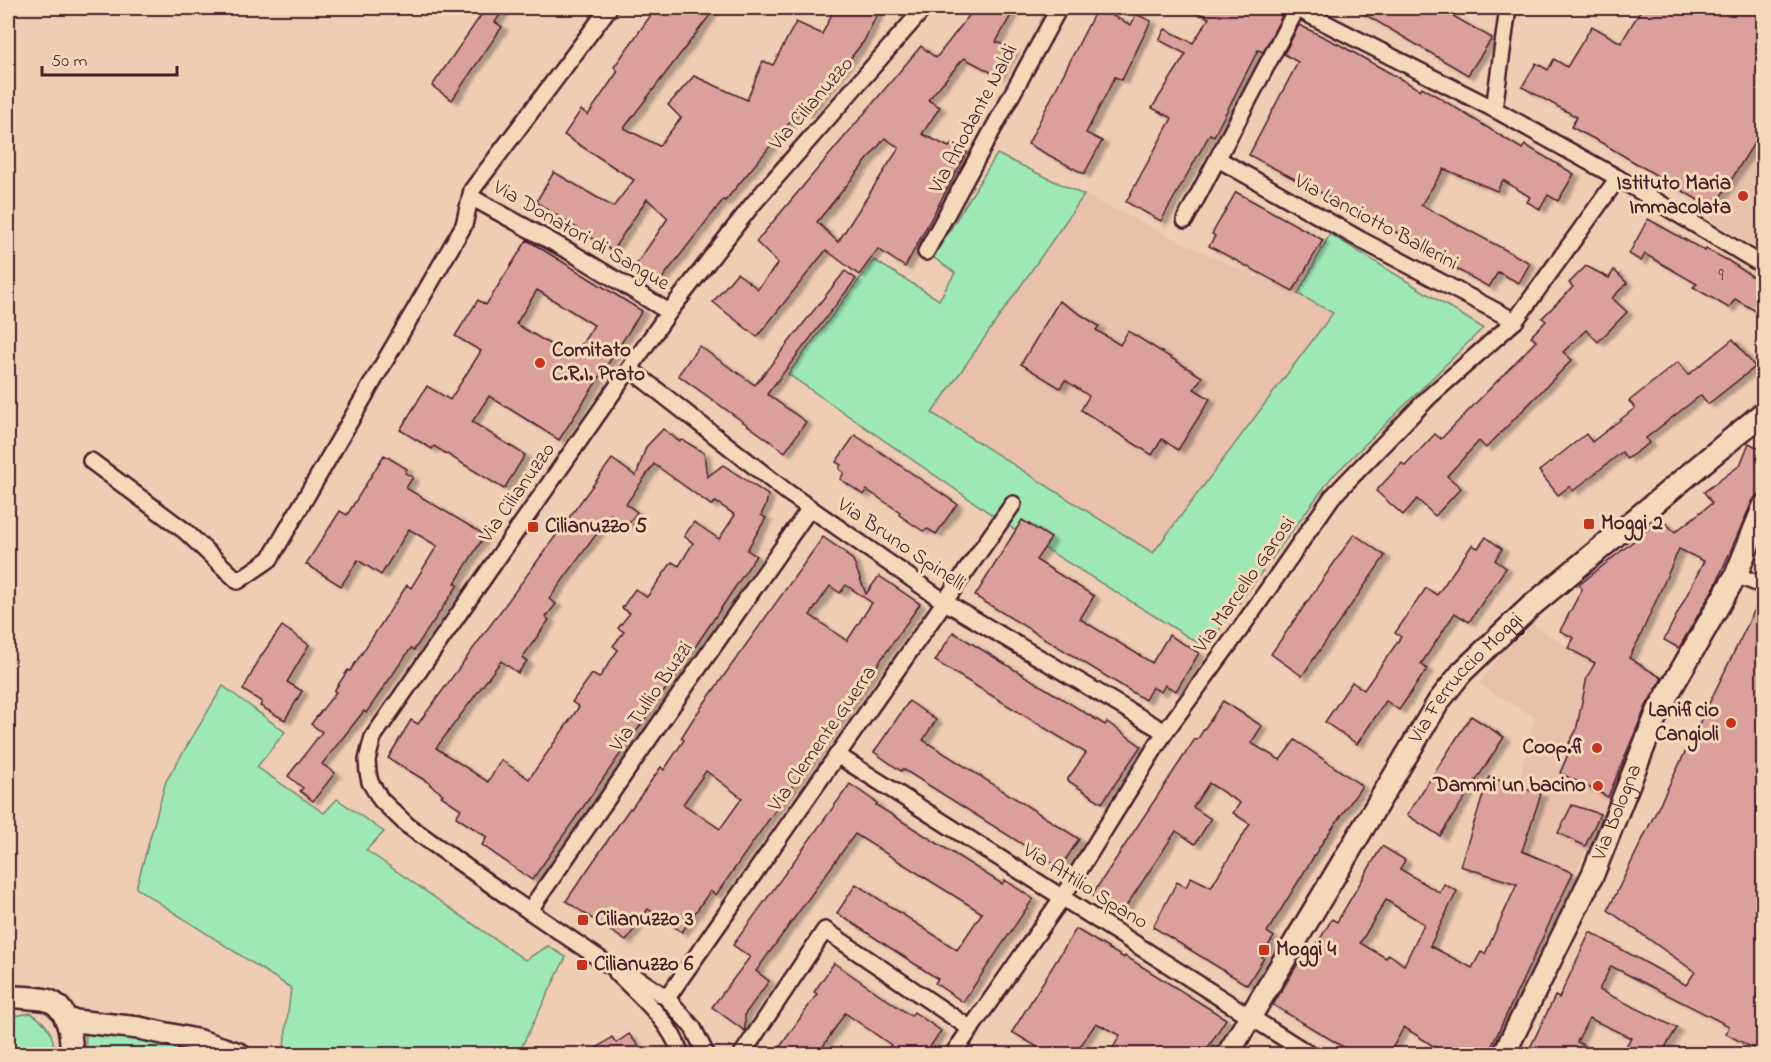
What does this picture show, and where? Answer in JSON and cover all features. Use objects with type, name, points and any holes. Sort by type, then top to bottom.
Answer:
[{"type":"street","points":[[91,461],[185,531],[238,581],[270,559],[464,225],[472,190],[609,8]]},
{"type":"street","name":"Via Cilianuzzo","points":[[706,1054],[693,1028],[667,998],[637,978],[609,964],[529,911],[407,825],[381,800],[370,782],[369,748],[373,737],[669,312],[752,205],[924,8]]},
{"type":"street","name":"Via Ariodante Naldi","points":[[926,252],[1059,8]]},
{"type":"street","points":[[1185,220],[1297,8],[1494,109],[1618,178],[1764,266]]},
{"type":"street","points":[[1494,109],[1508,8]]},
{"type":"street","name":"Via Lanciotto Ballerini","points":[[1218,159],[1361,240],[1515,321]]},
{"type":"street","name":"Via Marcello Garosi","points":[[953,1054],[1062,898],[1165,732],[1248,618],[1332,496],[1429,397],[1515,321],[1618,178]]},
{"type":"street","name":"Via Donatori di Sangue","points":[[471,196],[574,254],[669,312]]},
{"type":"street","name":"Via Bruno Spinelli","points":[[630,369],[787,492],[945,602],[1165,732]]},
{"type":"street","name":"Via Ferruccio Moggi","points":[[1228,1054],[1439,701],[1462,672],[1530,607],[1760,418]]},
{"type":"street","name":"Via Clemente Guerra","points":[[667,998],[1013,504]]},
{"type":"street","name":"Via Bologna","points":[[1504,1054],[1593,874],[1658,711],[1736,574],[1764,506]]},
{"type":"street","name":"Via Tullio Buzzi","points":[[529,911],[810,508]]},
{"type":"street","points":[[1736,574],[1764,586]]},
{"type":"street","name":"Via Attilio Spano","points":[[837,755],[1310,1054]]},
{"type":"street","points":[[742,1054],[825,930],[971,1029]]},
{"type":"street","name":"Via Cilianuzzo","points":[[609,964],[667,1025],[676,1039],[681,1054]]},
{"type":"street","points":[[8,996],[47,1000],[57,1006],[66,1020],[71,1054]]},
{"type":"street","points":[[66,1020],[139,1028],[200,1041],[239,1054]]},
{"type":"shaded area","name":"Istituto Maria Immacolata","points":[[1763,127],[1763,253],[1710,219]]},
{"type":"shaded area","points":[[1084,195],[1232,266],[1298,294],[1334,313],[1153,554],[932,413]]},
{"type":"shaded area","points":[[1526,620],[1656,704],[1572,879],[1527,853],[1544,794],[1518,784],[1535,717],[1479,684]]},
{"type":"green space","points":[[997,154],[1084,195],[932,413],[1153,553],[1333,313],[1298,294],[1330,234],[1483,328],[1331,478],[1206,648],[1007,525],[788,374],[874,260],[939,300],[955,273],[933,257]]},
{"type":"green space","points":[[223,686],[285,732],[257,767],[324,813],[337,799],[384,832],[366,850],[525,960],[548,946],[566,957],[518,1054],[283,1054],[291,988],[136,888],[166,781]]},
{"type":"green space","points":[[31,1013],[49,1030],[54,1054],[8,1054],[8,1017]]},
{"type":"green space","points":[[86,1031],[172,1041],[211,1054],[85,1054]]},
{"type":"building","points":[[486,8],[505,8],[495,22],[502,27],[452,100],[432,86]]},
{"type":"building","points":[[656,8],[704,8],[710,15],[624,128],[659,146],[681,118],[668,105],[694,76],[747,100],[763,61],[773,65],[796,22],[822,34],[835,8],[880,8],[864,41],[807,113],[800,110],[725,201],[723,200],[657,285],[633,269],[668,218],[647,199],[612,251],[536,202],[554,172],[613,207],[634,180],[564,135],[581,110],[588,115],[618,71],[614,67]]},
{"type":"building","points":[[975,8],[1015,8],[996,42],[1013,49],[998,76],[964,58],[928,100],[940,107],[922,134],[949,147],[953,143],[967,152],[905,267],[878,249],[859,275],[826,250],[757,337],[713,302],[737,273],[758,289],[778,263],[756,242],[921,46],[936,58]],"holes":[[[885,138],[899,148],[838,242],[817,222]]]},
{"type":"building","points":[[1097,8],[1131,25],[1136,14],[1151,21],[1122,80],[1115,77],[1086,133],[1102,141],[1084,174],[1028,144]]},
{"type":"building","points":[[1189,8],[1267,8],[1282,16],[1263,52],[1258,50],[1214,136],[1210,134],[1161,221],[1126,202],[1172,118],[1152,108],[1186,54],[1159,40],[1165,29],[1193,43],[1209,18]]},
{"type":"building","points":[[1354,8],[1439,8],[1492,38],[1468,75]]},
{"type":"building","points":[[1642,8],[1764,8],[1764,127],[1713,209],[1571,127],[1577,117],[1522,87],[1536,63],[1548,70],[1554,59],[1567,67],[1592,26],[1621,43]]},
{"type":"building","points":[[1299,25],[1420,90],[1422,87],[1522,149],[1525,145],[1574,174],[1558,201],[1548,195],[1540,209],[1527,202],[1530,197],[1503,180],[1497,191],[1444,169],[1421,205],[1530,263],[1519,283],[1498,272],[1489,287],[1427,253],[1428,250],[1392,230],[1249,155],[1298,62],[1284,54]]},
{"type":"building","points":[[1236,192],[1323,240],[1293,291],[1209,246],[1215,236],[1212,234]]},
{"type":"building","points":[[1648,219],[1705,251],[1706,249],[1727,260],[1764,284],[1764,316],[1735,299],[1729,308],[1693,287],[1697,284],[1645,254],[1641,261],[1629,254]]},
{"type":"building","points":[[527,240],[642,311],[559,440],[489,396],[472,422],[525,455],[504,489],[434,446],[432,449],[400,430],[427,386],[450,400],[481,351],[455,336],[478,300],[486,305]],"holes":[[[537,290],[594,325],[573,358],[516,324]]]},
{"type":"building","points":[[1586,266],[1609,278],[1614,270],[1627,283],[1612,298],[1627,312],[1598,342],[1586,330],[1563,352],[1572,360],[1486,448],[1479,441],[1447,476],[1461,488],[1435,516],[1417,499],[1403,515],[1376,491],[1402,463],[1405,466],[1435,434],[1441,439],[1536,341],[1531,336],[1546,321],[1542,318],[1573,287],[1569,283]]},
{"type":"building","points":[[845,271],[856,279],[767,394],[806,422],[785,452],[678,375],[699,346],[755,385]]},
{"type":"building","points":[[1059,301],[1099,326],[1096,330],[1120,345],[1128,331],[1202,377],[1194,389],[1210,399],[1178,450],[1162,439],[1152,455],[1081,410],[1089,396],[1065,380],[1060,388],[1021,364]]},
{"type":"building","points":[[1733,339],[1755,367],[1708,404],[1701,395],[1646,438],[1649,443],[1627,459],[1622,452],[1573,491],[1570,486],[1558,495],[1539,471],[1586,434],[1592,442],[1635,408],[1629,401],[1678,362],[1688,375]]},
{"type":"building","points":[[663,429],[679,441],[683,440],[704,453],[707,477],[723,465],[768,495],[761,515],[766,518],[747,550],[756,556],[532,880],[482,845],[487,837],[456,817],[461,809],[441,796],[443,794],[431,784],[388,758],[411,720],[418,724],[612,459],[636,476],[646,447]],"holes":[[[654,464],[711,505],[716,502],[735,515],[719,539],[694,522],[684,536],[693,543],[679,566],[672,562],[647,597],[635,589],[622,608],[630,613],[618,628],[624,632],[613,646],[618,650],[599,678],[592,674],[572,702],[579,707],[529,779],[501,760],[488,782],[436,748],[501,661],[518,673],[527,661],[522,658],[549,620],[546,617],[556,604],[549,599],[611,514],[627,526],[637,512],[626,504]]]},
{"type":"building","points":[[855,435],[957,504],[936,534],[928,529],[923,531],[867,490],[864,495],[840,479],[844,473],[839,469],[841,465],[836,462]]},
{"type":"building","points":[[1749,443],[1764,451],[1764,485],[1752,502],[1715,586],[1679,648],[1664,640],[1704,561],[1679,549],[1629,658],[1662,678],[1646,706],[1608,797],[1560,773],[1572,745],[1569,743],[1576,731],[1587,677],[1595,663],[1568,648],[1574,638],[1560,631],[1582,589],[1579,585],[1661,519],[1675,532],[1712,503],[1704,492],[1740,465]]},
{"type":"building","points":[[384,455],[407,469],[405,473],[413,477],[406,488],[485,535],[455,583],[458,585],[414,650],[411,648],[366,713],[364,711],[322,764],[335,773],[313,801],[300,791],[303,788],[288,776],[322,732],[311,724],[336,692],[334,691],[348,670],[350,671],[407,585],[411,588],[437,546],[409,529],[381,575],[358,560],[341,586],[306,564],[340,511],[347,515]]},
{"type":"building","points":[[1022,520],[1051,538],[1036,560],[1094,596],[1080,619],[1152,663],[1169,635],[1199,653],[1176,691],[1165,685],[1161,692],[1152,687],[1145,700],[975,596]]},
{"type":"building","points":[[1354,534],[1385,556],[1302,676],[1271,654]]},
{"type":"building","points":[[823,537],[853,560],[866,594],[879,576],[920,604],[716,895],[710,891],[682,932],[648,909],[626,941],[566,901],[630,808],[661,767],[664,770],[684,740],[681,738]],"holes":[[[846,585],[872,603],[847,641],[810,615],[830,586],[840,593]],[[706,771],[742,798],[720,829],[683,804]]]},
{"type":"building","points":[[1486,537],[1502,549],[1495,560],[1506,568],[1469,622],[1455,613],[1421,664],[1427,669],[1399,710],[1386,701],[1357,744],[1325,722],[1352,682],[1364,690],[1401,637],[1395,633],[1426,588],[1437,595],[1472,545],[1478,548]]},
{"type":"building","name":"Lanificio Cangioli","points":[[1762,595],[1764,596],[1764,840],[1757,854],[1764,858],[1764,1054],[1726,1034],[1729,1026],[1611,966],[1599,990],[1677,1028],[1661,1054],[1621,1054],[1631,1038],[1589,1018],[1577,1042],[1600,1054],[1527,1054],[1555,996],[1559,998],[1590,932],[1686,985],[1695,972],[1608,910]]},
{"type":"building","points":[[282,626],[309,645],[287,682],[302,691],[285,720],[260,706],[262,702],[243,690],[261,656]]},
{"type":"building","points":[[953,632],[1105,725],[1107,722],[1141,746],[1102,803],[1067,780],[1086,753],[935,661]]},
{"type":"building","points":[[909,701],[936,720],[923,740],[1079,839],[1060,868],[903,769],[901,771],[874,752]]},
{"type":"building","points":[[1223,701],[1262,726],[1251,743],[1280,760],[1295,740],[1362,786],[1324,840],[1267,932],[1274,937],[1261,956],[1264,958],[1247,985],[1153,927],[1177,882],[1186,887],[1191,877],[1211,887],[1250,824],[1233,813],[1240,803],[1209,783],[1193,807],[1211,819],[1195,844],[1176,831],[1121,914],[1092,895],[1195,739],[1197,740]]},
{"type":"building","points":[[1471,716],[1504,737],[1440,836],[1407,815]]},
{"type":"building","points":[[1489,777],[1541,794],[1522,851],[1573,873],[1488,1054],[1434,1054],[1438,1049],[1404,1027],[1389,1054],[1355,1054],[1273,1005],[1300,960],[1305,964],[1332,919],[1337,922],[1382,846],[1405,860],[1400,869],[1440,893],[1444,884],[1457,891],[1430,946],[1472,968],[1481,952],[1485,954],[1517,884],[1460,866]],"holes":[[[1386,900],[1424,924],[1404,965],[1389,954],[1386,958],[1360,943]]]},
{"type":"building","points":[[850,784],[877,803],[876,805],[1002,884],[1005,880],[1033,899],[963,1002],[935,983],[938,979],[837,913],[856,884],[957,950],[982,913],[855,834],[756,971],[769,981],[745,1014],[745,1031],[712,1007],[750,957],[733,945]]},
{"type":"building","points":[[1572,805],[1600,814],[1585,846],[1558,833]]},
{"type":"building","points":[[1076,929],[1124,958],[1125,956],[1226,1019],[1204,1054],[1110,1054],[1120,1035],[1096,1023],[1075,1054],[1049,1054],[1012,1032]]},
{"type":"building","points":[[834,963],[911,1016],[914,1012],[941,1031],[925,1054],[885,1054],[891,1045],[845,1013],[818,1054],[775,1054],[817,994],[814,992]]},
{"type":"building","points":[[629,1034],[645,1054],[589,1054],[612,1037],[616,1043]]},
{"type":"place","name":"Istituto Maria Immacolata","points":[[1743,196]]},
{"type":"place","name":"Comitato C.R.I. Prato","points":[[540,363]]},
{"type":"place","name":"Moggi 2","points":[[1589,524]]},
{"type":"place","name":"Cilianuzzo 5","points":[[533,527]]},
{"type":"place","name":"Lanificio Cangioli","points":[[1731,723]]},
{"type":"place","name":"Coop.fi","points":[[1597,748]]},
{"type":"place","name":"Dammi un bacino","points":[[1598,786]]},
{"type":"place","name":"Cilianuzzo 3","points":[[583,920]]},
{"type":"place","name":"Moggi 4","points":[[1264,950]]},
{"type":"place","name":"Cilianuzzo 6","points":[[582,965]]}]
